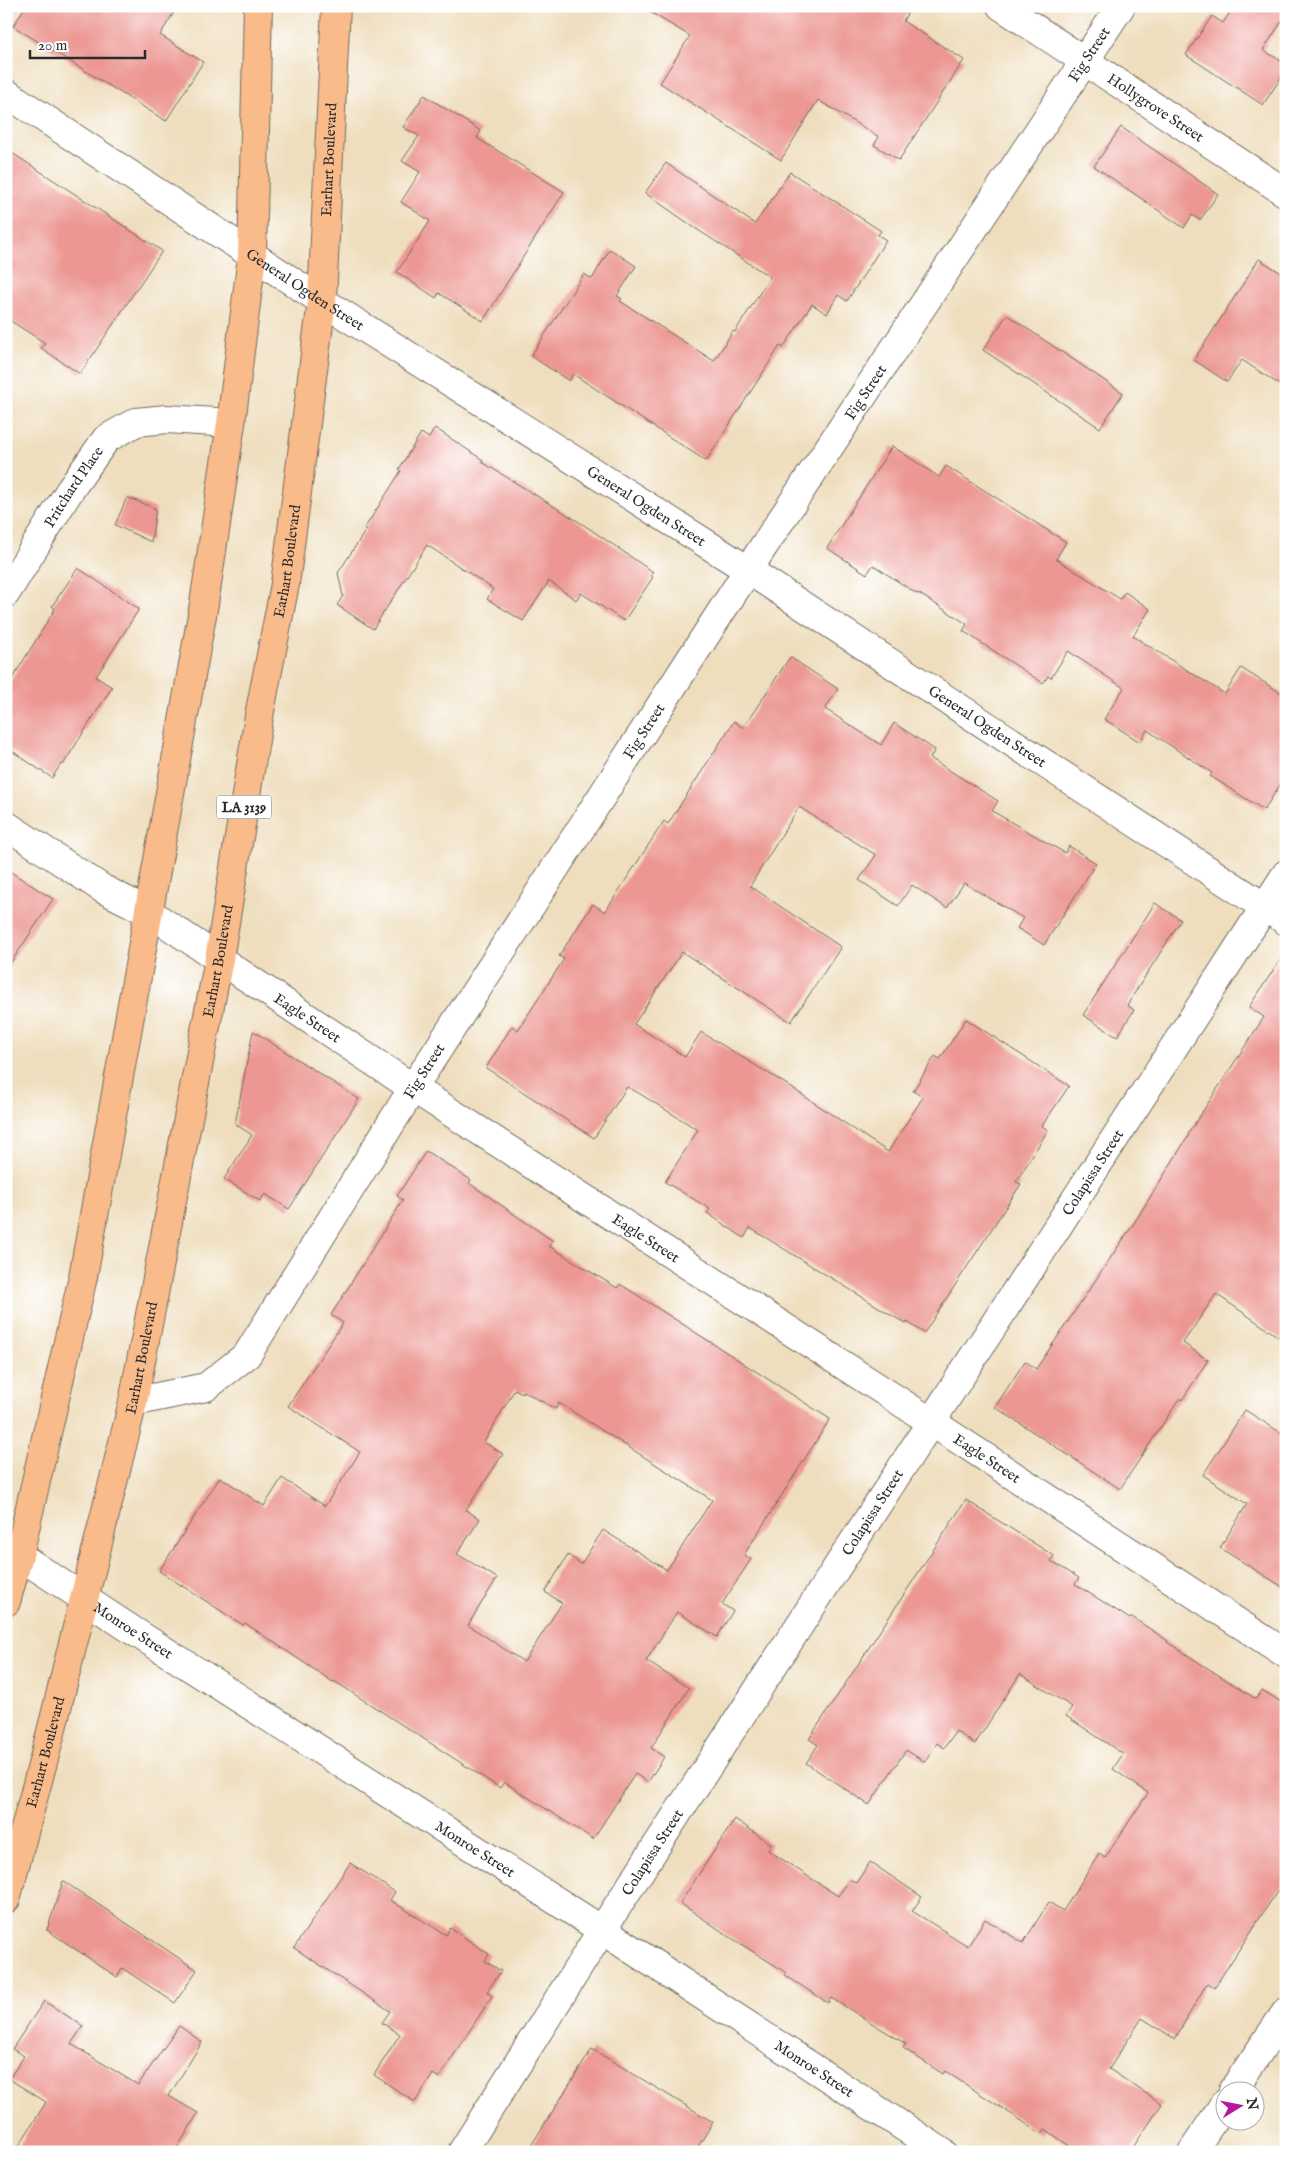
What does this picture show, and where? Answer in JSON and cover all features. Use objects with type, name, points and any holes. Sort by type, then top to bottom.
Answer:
[{"type":"main road","points":[[6,1602],[13,1551],[83,1277],[147,911],[204,604],[231,423],[252,256],[258,6]]},
{"type":"main road","name":"Earhart Boulevard","points":[[6,1899],[50,1736],[133,1402],[219,959],[260,716],[285,584],[322,301],[336,6]]},
{"type":"street","name":"Hollygrove Street","points":[[1002,6],[1286,193]]},
{"type":"street","name":"Fig Street","points":[[133,1402],[206,1387],[247,1355],[413,1088],[748,570],[1121,6]]},
{"type":"street","name":"General Ogden Street","points":[[6,93],[252,256],[748,570],[1275,914]]},
{"type":"street","name":"Pritchard Place","points":[[6,593],[70,490],[106,439],[136,422],[167,420],[231,423]]},
{"type":"street","name":"Eagle Street","points":[[6,825],[103,889],[147,911],[413,1088],[930,1421],[1286,1654]]},
{"type":"street","name":"Colapissa Street","points":[[462,2152],[602,1930],[930,1421],[1275,914],[1286,874]]},
{"type":"street","name":"Monroe Street","points":[[13,1551],[140,1636],[602,1930],[942,2152]]},
{"type":"street","points":[[1240,2080],[1286,2012]]},
{"type":"street","points":[[1192,2152],[1214,2119]]},
{"type":"building","points":[[26,6],[178,6],[160,35],[203,62],[166,121],[13,26]]},
{"type":"building","points":[[640,6],[911,6],[903,21],[964,60],[899,160],[874,145],[879,137],[818,100],[781,160],[660,83],[690,36]]},
{"type":"building","points":[[1234,6],[1286,6],[1286,15],[1263,50],[1286,64],[1286,70],[1263,105],[1186,55],[1212,16],[1223,23]]},
{"type":"building","points":[[424,95],[481,131],[477,138],[564,192],[483,321],[439,293],[436,298],[397,272],[430,221],[401,202],[420,172],[402,161],[419,136],[403,127]]},
{"type":"building","points":[[1121,127],[1218,194],[1200,220],[1192,215],[1184,228],[1094,166]]},
{"type":"building","points":[[6,149],[162,251],[80,374],[41,348],[45,343],[6,318]]},
{"type":"building","points":[[666,163],[755,224],[790,172],[881,231],[878,235],[886,240],[847,301],[838,295],[827,314],[812,304],[783,348],[780,346],[706,461],[573,374],[569,381],[531,356],[584,274],[592,279],[610,249],[636,266],[617,296],[622,299],[620,301],[714,361],[733,331],[735,332],[770,277],[645,193]]},
{"type":"building","points":[[1259,259],[1286,276],[1286,389],[1242,360],[1227,382],[1194,360]]},
{"type":"building","points":[[1007,315],[1123,393],[1100,428],[983,350]]},
{"type":"building","points":[[435,428],[483,460],[482,462],[584,525],[653,572],[651,575],[653,577],[624,621],[581,593],[576,600],[549,581],[523,621],[487,599],[493,589],[427,545],[373,629],[337,605],[343,596],[338,573],[401,471],[399,469],[421,433],[429,438]]},
{"type":"building","points":[[892,446],[939,477],[946,466],[1066,542],[1056,559],[1120,599],[1125,592],[1150,609],[1133,636],[1225,694],[1241,668],[1286,696],[1286,775],[1264,810],[1210,776],[1212,773],[1147,730],[1140,742],[1104,719],[1124,688],[1068,651],[1051,678],[1048,676],[1043,683],[963,631],[967,624],[918,593],[873,565],[867,574],[827,548]]},
{"type":"building","points":[[127,497],[156,509],[151,542],[115,525]]},
{"type":"building","points":[[78,568],[139,609],[96,677],[112,687],[63,765],[61,764],[52,778],[6,747],[6,689],[55,609],[52,606]]},
{"type":"building","points":[[790,657],[838,689],[825,709],[881,745],[894,723],[935,750],[930,758],[998,801],[992,811],[1065,853],[1069,846],[1096,863],[1044,945],[1017,928],[1023,918],[964,883],[947,908],[912,885],[898,906],[859,880],[876,855],[799,807],[750,886],[841,947],[791,1022],[682,952],[634,1024],[685,1057],[701,1032],[786,1084],[888,1152],[923,1097],[913,1091],[935,1056],[940,1059],[966,1019],[1069,1086],[1042,1126],[1048,1130],[1016,1182],[1021,1184],[924,1333],[907,1322],[906,1324],[750,1228],[744,1238],[707,1213],[710,1209],[665,1182],[698,1130],[637,1092],[627,1087],[594,1138],[486,1068],[512,1026],[518,1030],[564,959],[559,956],[593,904],[605,912],[664,821],[668,824],[734,721],[743,728]]},
{"type":"building","points":[[6,869],[53,899],[6,970]]},
{"type":"building","points":[[1155,903],[1181,920],[1127,1005],[1134,1010],[1117,1037],[1083,1015]]},
{"type":"building","points":[[1286,951],[1286,1342],[1216,1294],[1183,1343],[1208,1360],[1182,1400],[1180,1398],[1120,1489],[995,1407],[1025,1361],[1036,1369],[1134,1223],[1188,1134],[1264,1017],[1249,1007]]},
{"type":"building","points":[[253,1031],[359,1099],[289,1209],[265,1194],[260,1201],[224,1179],[252,1135],[235,1124]]},
{"type":"building","points":[[426,1151],[471,1180],[469,1183],[553,1241],[549,1246],[617,1288],[620,1284],[830,1419],[744,1555],[751,1559],[722,1604],[733,1611],[717,1637],[677,1612],[646,1661],[689,1688],[651,1748],[664,1757],[648,1782],[635,1774],[593,1839],[504,1782],[500,1788],[333,1682],[245,1623],[243,1625],[159,1571],[220,1477],[264,1506],[282,1478],[325,1506],[360,1452],[288,1406],[343,1323],[331,1315],[403,1200],[397,1196]],"holes":[[[515,1389],[522,1393],[523,1391],[556,1409],[559,1403],[712,1500],[667,1570],[603,1530],[581,1564],[568,1555],[545,1592],[562,1603],[524,1662],[468,1625],[497,1578],[457,1554],[480,1519],[466,1510],[503,1454],[484,1442]]]},
{"type":"building","points":[[1245,1410],[1286,1436],[1286,1589],[1220,1548],[1247,1504],[1203,1475]]},
{"type":"building","points":[[966,1500],[1054,1556],[1051,1561],[1079,1578],[1075,1584],[1130,1619],[1132,1617],[1167,1642],[1256,1699],[1262,1690],[1286,1705],[1286,1878],[1214,1988],[1207,1983],[1175,2039],[1142,2018],[1109,2069],[1162,2104],[1130,2152],[1078,2152],[1045,2129],[1042,2134],[945,2071],[943,2074],[903,2048],[906,2044],[831,1998],[828,2003],[785,1975],[787,1973],[680,1903],[735,1819],[771,1844],[768,1850],[838,1896],[850,1879],[856,1883],[870,1862],[922,1897],[912,1911],[968,1946],[985,1919],[1023,1943],[1049,1902],[1063,1911],[1099,1854],[1105,1858],[1148,1793],[1113,1769],[1123,1754],[1066,1716],[1072,1707],[1020,1674],[975,1744],[956,1731],[944,1748],[937,1743],[925,1762],[906,1750],[869,1805],[806,1763],[818,1745],[809,1739]]},
{"type":"building","points":[[350,1863],[395,1892],[390,1900],[446,1935],[450,1928],[489,1954],[485,1961],[501,1971],[487,1992],[492,1996],[439,2078],[433,2074],[415,2102],[374,2075],[400,2034],[382,2023],[390,2011],[294,1948]]},
{"type":"building","points":[[63,1881],[197,1970],[175,2003],[122,1968],[117,1977],[47,1930]]},
{"type":"building","points":[[44,2001],[83,2026],[71,2044],[138,2085],[179,2026],[202,2042],[169,2096],[198,2113],[175,2152],[15,2152],[46,2102],[9,2079],[24,2056],[12,2049]]},
{"type":"building","points":[[592,2049],[713,2122],[695,2152],[527,2152]]}]
